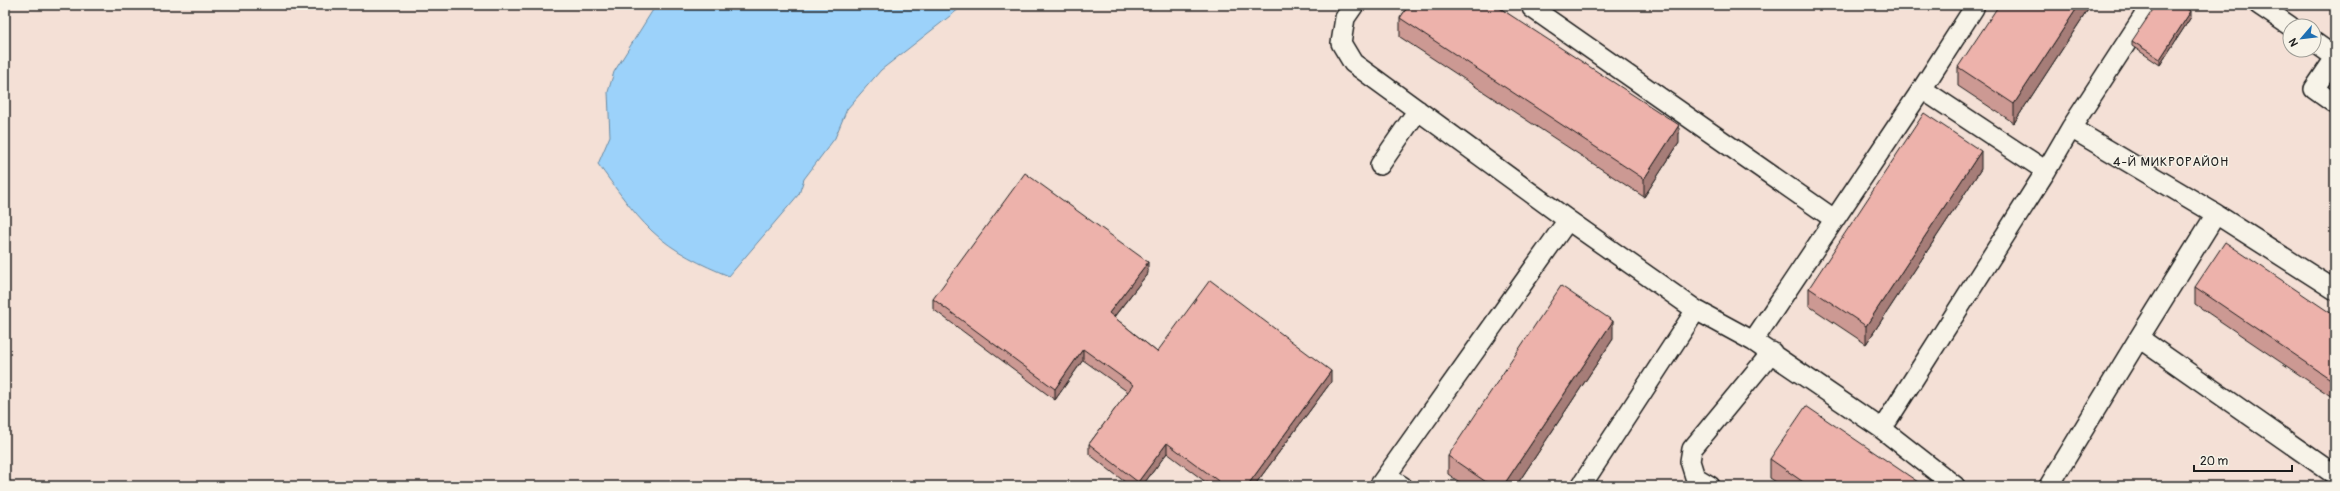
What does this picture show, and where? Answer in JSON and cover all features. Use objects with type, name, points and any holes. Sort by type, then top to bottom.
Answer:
[{"type":"lane","points":[[1354,5],[1345,18],[1341,42],[1353,63],[1568,220],[1696,310],[1772,352],[1882,429],[1955,486]]},
{"type":"lane","points":[[1534,5],[1532,8],[1834,219]]},
{"type":"lane","points":[[1753,341],[1922,89],[1974,8],[1970,5]]},
{"type":"lane","points":[[1882,429],[2046,171],[2071,128],[2151,5]]},
{"type":"lane","points":[[2259,5],[2282,21]]},
{"type":"lane","points":[[2322,48],[2335,57],[2314,89],[2335,104]]},
{"type":"lane","points":[[1922,89],[2046,171]]},
{"type":"lane","points":[[1380,166],[1418,110]]},
{"type":"lane","points":[[2071,128],[2216,214],[2335,290]]},
{"type":"lane","points":[[2049,486],[2216,214]]},
{"type":"lane","points":[[1402,486],[1382,481],[1568,220]]},
{"type":"lane","points":[[1581,486],[1696,310]]},
{"type":"lane","points":[[2139,338],[2335,475]]},
{"type":"lane","points":[[1710,486],[1695,477],[1690,461],[1692,449],[1772,352]]},
{"type":"water","points":[[656,5],[964,5],[881,70],[847,109],[835,138],[804,179],[799,194],[729,276],[679,252],[661,239],[638,216],[598,164],[610,136],[608,92],[614,72]]},
{"type":"building","points":[[1409,5],[1495,5],[1679,125],[1644,179],[1400,18]]},
{"type":"building","points":[[1999,5],[2079,5],[2014,104],[1958,67]]},
{"type":"building","points":[[2156,5],[2182,5],[2191,11],[2160,59],[2132,41]]},
{"type":"building","points":[[1924,113],[1981,151],[1866,326],[1809,288]]},
{"type":"building","points":[[1025,173],[1148,262],[1109,313],[1157,352],[1210,280],[1331,371],[1247,486],[1225,486],[1167,443],[1138,482],[1089,444],[1133,385],[1083,349],[1055,389],[933,299]]},
{"type":"building","points":[[2225,242],[2335,316],[2335,382],[2195,287]]},
{"type":"building","points":[[1561,286],[1613,321],[1503,486],[1492,486],[1448,456]]},
{"type":"building","points":[[1806,406],[1924,486],[1809,486],[1770,459]]},
{"type":"district","name":"4-Й МИКРОРАЙОН","points":[[2171,162]]}]
